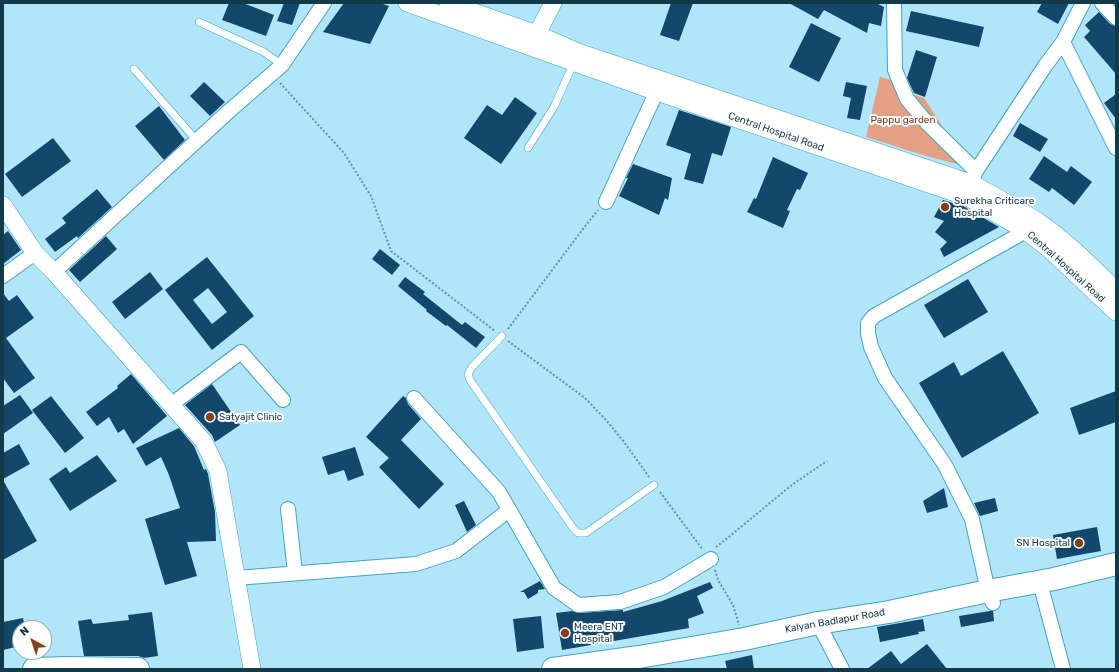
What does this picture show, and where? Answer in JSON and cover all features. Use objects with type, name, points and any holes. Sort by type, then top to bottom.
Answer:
[{"type":"main road","name":"Kalyan Badlapur Road","points":[[553,669],[639,657],[744,638],[861,627],[990,597],[1116,564]]},
{"type":"main road","name":"Kalyan Badlapur Road","points":[[990,597],[1043,594],[1116,577]]},
{"type":"main road","name":"Kalyan Badlapur Road","points":[[652,669],[745,649],[822,630]]},
{"type":"main road","points":[[34,669],[138,669]]},
{"type":"street","points":[[54,272],[228,112],[277,70],[324,3]]},
{"type":"street","name":"Central Hospital Road","points":[[407,3],[535,41],[578,52],[659,86]]},
{"type":"street","name":"Central Hospital Road","points":[[448,3],[535,41],[574,62],[659,86],[971,184],[1007,202],[1040,223],[1064,241],[1116,291]]},
{"type":"street","points":[[535,41],[553,3]]},
{"type":"street","points":[[894,3],[895,70],[907,99],[971,184],[1044,66],[1063,42],[1083,3]]},
{"type":"street","points":[[1102,3],[1116,18]]},
{"type":"street","points":[[1063,42],[1116,148]]},
{"type":"street","points":[[606,202],[659,86]]},
{"type":"street","name":"Central Hospital Road","points":[[971,184],[1050,250],[1116,312]]},
{"type":"street","points":[[3,205],[35,253],[54,272],[204,442],[218,471],[252,669]]},
{"type":"street","points":[[990,597],[972,519],[945,465],[885,378],[871,347],[868,333],[868,323],[874,316],[1026,231]]},
{"type":"street","points":[[3,276],[35,253]]},
{"type":"street","points":[[172,404],[241,352],[283,400]]},
{"type":"street","points":[[414,398],[499,492],[554,588],[578,605],[620,602],[664,587],[708,557]]},
{"type":"street","points":[[288,509],[295,573]]},
{"type":"street","points":[[236,578],[416,564],[456,551],[509,510]]},
{"type":"street","points":[[1043,594],[1063,669]]},
{"type":"street","points":[[822,630],[842,669]]},
{"type":"lane","points":[[199,22],[264,52],[277,70]]},
{"type":"lane","points":[[528,148],[554,107],[574,62]]},
{"type":"lane","points":[[134,69],[197,141]]},
{"type":"lane","points":[[502,336],[472,367],[468,374],[470,380],[573,528],[578,533],[586,533],[654,485]]},
{"type":"path","points":[[277,70],[293,96],[344,153],[371,196],[391,251],[585,398],[606,420],[624,442],[708,557],[718,580],[732,605],[744,638]]},
{"type":"path","points":[[502,336],[586,225],[606,202]]},
{"type":"path","points":[[708,557],[730,536],[792,484],[827,461]]},
{"type":"green space","name":"Pappu garden","points":[[880,77],[904,83],[902,91],[924,98],[953,143],[962,165],[926,156],[866,137]]},
{"type":"building","points":[[229,3],[243,3],[274,15],[266,36],[222,20]]},
{"type":"building","points":[[284,3],[300,3],[292,25],[277,21]]},
{"type":"building","points":[[344,3],[380,3],[389,6],[370,44],[323,32]]},
{"type":"building","points":[[671,3],[693,3],[679,41],[660,35]]},
{"type":"building","points":[[789,3],[876,3],[884,7],[881,26],[869,23],[867,33],[824,10],[818,19]]},
{"type":"building","points":[[1042,3],[1069,3],[1058,24],[1037,12]]},
{"type":"building","points":[[911,11],[984,27],[979,47],[906,31]]},
{"type":"building","points":[[1099,12],[1110,24],[1116,26],[1116,74],[1084,37],[1090,31],[1085,25]]},
{"type":"building","points":[[811,23],[841,38],[819,82],[789,67]]},
{"type":"building","points":[[916,50],[937,57],[925,97],[914,93],[907,78]]},
{"type":"building","points":[[204,82],[225,102],[210,116],[190,96]]},
{"type":"building","points":[[846,82],[867,86],[860,120],[847,118],[851,98],[843,96]]},
{"type":"building","points":[[1116,94],[1116,119],[1104,103]]},
{"type":"building","points":[[515,97],[537,113],[501,164],[464,138],[487,105],[502,115]]},
{"type":"building","points":[[159,106],[185,140],[164,160],[135,126]]},
{"type":"building","points":[[679,110],[731,127],[722,156],[712,153],[703,184],[684,179],[691,154],[666,145]]},
{"type":"building","points":[[1020,123],[1048,139],[1040,152],[1013,136]]},
{"type":"building","points":[[53,138],[71,161],[22,197],[5,174]]},
{"type":"building","points":[[1044,156],[1067,172],[1071,166],[1092,182],[1074,205],[1052,188],[1049,192],[1029,179]]},
{"type":"building","points":[[773,157],[808,173],[800,190],[797,189],[787,210],[790,211],[783,228],[747,212],[754,198],[756,199]]},
{"type":"building","points":[[633,164],[672,178],[668,200],[665,198],[659,215],[619,196]]},
{"type":"building","points":[[97,189],[112,207],[78,238],[77,236],[55,252],[45,239],[66,223],[62,218]]},
{"type":"building","points":[[943,200],[963,206],[999,227],[944,257],[940,249],[947,242],[935,232],[944,221],[934,217]]},
{"type":"building","points":[[8,231],[21,250],[3,264],[3,235]]},
{"type":"building","points":[[106,236],[117,249],[80,282],[69,270]]},
{"type":"building","points":[[380,249],[400,265],[392,275],[372,259]]},
{"type":"building","points":[[207,257],[254,316],[212,350],[165,290]],"holes":[[[208,288],[227,312],[212,324],[193,300]]]},
{"type":"building","points":[[150,272],[163,289],[125,319],[112,302]]},
{"type":"building","points":[[405,277],[425,292],[423,294],[462,325],[465,322],[485,337],[476,348],[447,325],[446,326],[426,311],[427,310],[398,286]]},
{"type":"building","points":[[968,279],[988,312],[944,338],[924,305]]},
{"type":"building","points":[[3,293],[9,301],[17,295],[34,318],[6,338],[35,378],[14,393],[3,378]]},
{"type":"building","points":[[1003,351],[1039,413],[962,458],[919,383],[954,362],[961,376]]},
{"type":"building","points":[[131,374],[167,416],[133,444],[124,429],[118,433],[109,417],[97,426],[86,412],[118,388],[117,386]]},
{"type":"building","points":[[212,384],[240,425],[215,442],[212,435],[185,405]]},
{"type":"building","points":[[1116,391],[1116,422],[1079,435],[1070,408]]},
{"type":"building","points":[[20,395],[33,413],[3,434],[3,406]]},
{"type":"building","points":[[51,396],[84,438],[65,453],[32,410]]},
{"type":"building","points":[[403,396],[421,419],[401,440],[444,484],[419,509],[379,467],[389,458],[366,437]]},
{"type":"building","points":[[179,428],[194,446],[204,470],[206,469],[208,474],[215,512],[216,541],[187,542],[197,576],[165,585],[145,519],[180,508],[169,475],[161,457],[146,466],[136,448]]},
{"type":"building","points":[[19,444],[30,464],[3,479],[3,453]]},
{"type":"building","points":[[355,447],[364,475],[348,481],[344,470],[328,475],[322,457]]},
{"type":"building","points":[[97,455],[117,481],[70,511],[49,479],[66,467],[70,473]]},
{"type":"building","points":[[3,480],[37,541],[3,560]]},
{"type":"building","points":[[944,488],[948,507],[927,513],[923,501]]},
{"type":"building","points":[[995,498],[998,511],[980,516],[974,503]]},
{"type":"building","points":[[464,501],[476,525],[467,532],[455,505]]},
{"type":"building","points":[[1097,527],[1101,551],[1057,559],[1053,535]]},
{"type":"building","points":[[540,581],[545,589],[538,590],[538,593],[528,599],[524,592],[520,592]]},
{"type":"building","points":[[710,582],[713,588],[697,596],[704,613],[688,619],[689,628],[562,650],[556,613],[572,611],[579,613],[623,610],[623,612],[662,601]]},
{"type":"building","points":[[993,611],[994,621],[961,627],[959,616]]},
{"type":"building","points":[[152,612],[158,656],[144,658],[138,656],[84,656],[78,621],[91,619],[93,624],[129,620],[128,615]]},
{"type":"building","points":[[541,616],[544,648],[517,652],[513,619]]},
{"type":"building","points":[[23,618],[23,620],[13,620]]},
{"type":"building","points":[[923,619],[925,631],[918,632],[919,634],[880,642],[877,627]]},
{"type":"building","points":[[12,620],[12,648],[3,650],[3,622]]},
{"type":"building","points":[[927,644],[947,669],[867,669],[891,651],[901,664]]},
{"type":"building","points":[[752,655],[754,669],[727,669],[725,661]]},
{"type":"place","name":"Surekha Criticare Hospital","points":[[945,207]]},
{"type":"place","name":"Satyajit Clinic","points":[[210,417]]},
{"type":"place","name":"SN Hospital","points":[[1079,543]]},
{"type":"place","name":"Meera ENT Hospital","points":[[565,633]]}]
